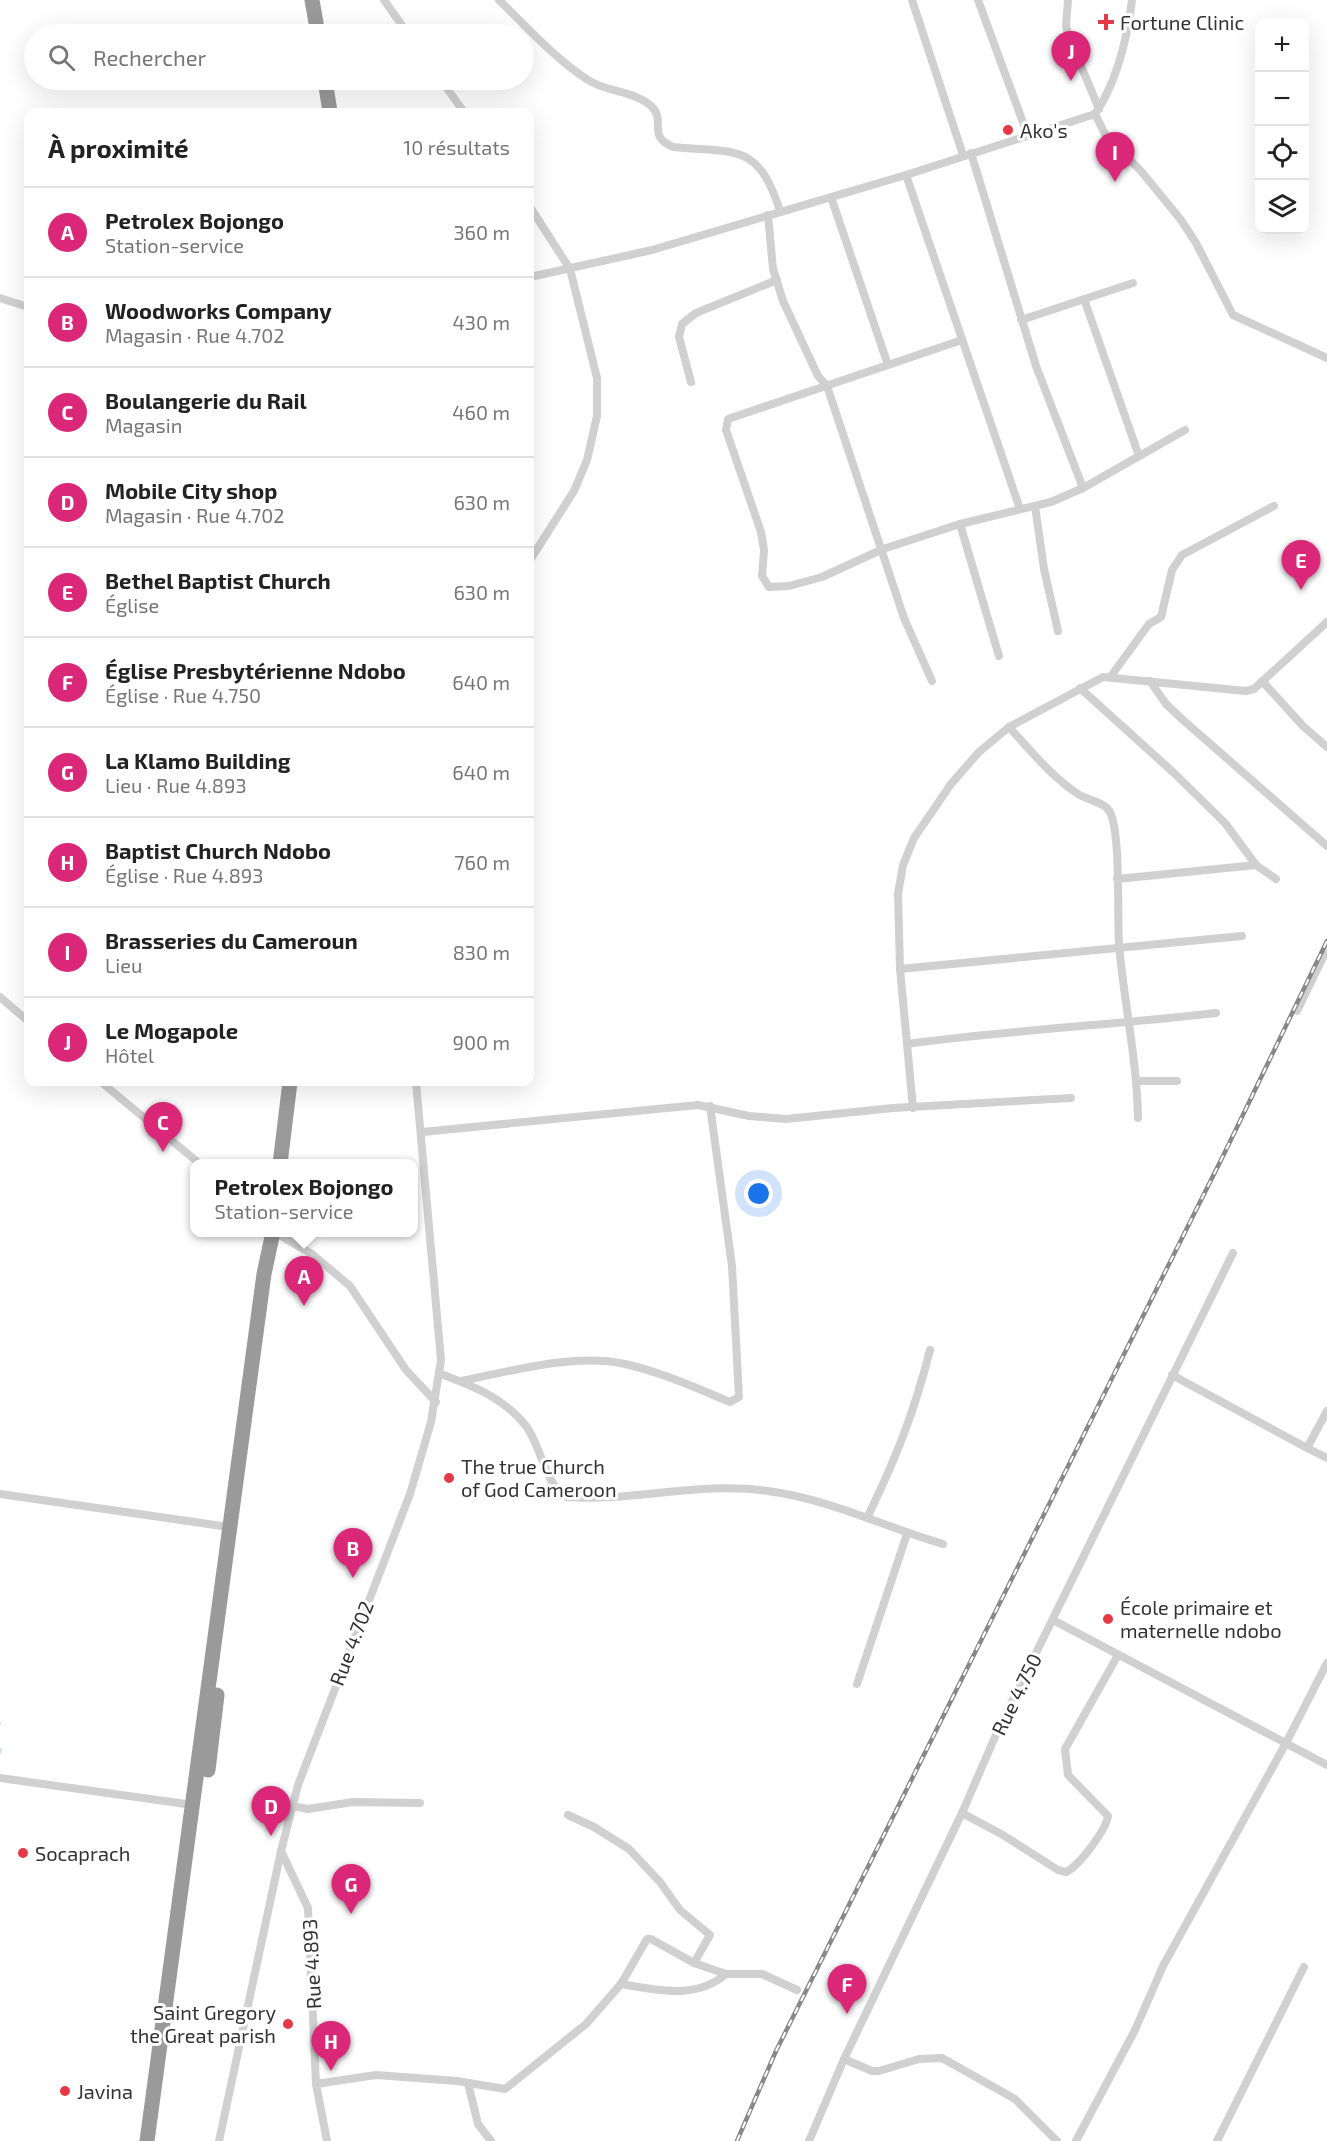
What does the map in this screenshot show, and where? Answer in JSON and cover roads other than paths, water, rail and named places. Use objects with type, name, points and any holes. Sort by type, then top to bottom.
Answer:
[{"type":"highway","points":[[312,0],[316,24]]},
{"type":"highway","points":[[327,90],[329,108]]},
{"type":"highway","points":[[281,1159],[290,1086]]},
{"type":"highway","points":[[147,2141],[177,1958],[224,1605],[229,1527],[264,1274],[273,1237]]},
{"type":"highway","points":[[158,2141],[193,1805],[272,1281],[273,1237]]},
{"type":"street","points":[[384,0],[401,24]]},
{"type":"street","points":[[499,0],[524,24]]},
{"type":"street","points":[[912,0],[967,154],[1021,320],[1083,488]]},
{"type":"street","points":[[978,0],[1028,136]]},
{"type":"street","points":[[1068,0],[1066,26],[1106,136],[1141,171],[1181,220],[1196,243],[1233,315],[1245,323],[1327,358]]},
{"type":"street","points":[[534,276],[652,250],[906,175],[1097,111],[1116,73],[1131,0]]},
{"type":"street","points":[[534,34],[570,68],[590,82],[651,106],[657,116],[658,134],[662,142],[673,147],[741,153],[757,162],[767,178],[780,212]]},
{"type":"street","points":[[448,90],[461,108]]},
{"type":"street","points":[[906,175],[1020,509]]},
{"type":"street","points":[[831,197],[888,365]]},
{"type":"street","points":[[534,213],[570,269],[597,378],[597,416],[587,460],[574,491],[534,554]]},
{"type":"street","points":[[768,215],[777,280],[783,301],[818,376],[827,386],[883,549],[904,618],[932,681]]},
{"type":"street","points":[[691,382],[679,337],[682,324],[696,313],[777,280]]},
{"type":"street","points":[[1021,320],[1133,283]]},
{"type":"street","points":[[0,297],[24,306]]},
{"type":"street","points":[[1084,299],[1139,456]]},
{"type":"street","points":[[962,340],[728,419],[725,423],[744,490],[761,532],[764,550],[762,576],[769,587],[789,586],[822,577],[883,549],[960,524],[1035,506],[1083,488],[1185,430]]},
{"type":"street","points":[[1035,506],[1044,569],[1058,630]]},
{"type":"street","points":[[1111,676],[1149,624],[1161,617],[1172,570],[1182,555],[1274,506]]},
{"type":"street","points":[[960,524],[999,656]]},
{"type":"street","points":[[913,1108],[908,1083],[900,969],[898,894],[903,865],[915,838],[951,784],[979,752],[1010,727],[1103,677],[1246,691],[1262,681],[1327,622]]},
{"type":"street","points":[[1150,681],[1166,704],[1183,720],[1327,846]]},
{"type":"street","points":[[1262,681],[1327,747]]},
{"type":"street","points":[[1080,688],[1174,773],[1225,823],[1256,866],[1276,879]]},
{"type":"street","points":[[1010,727],[1061,781],[1079,795],[1109,810],[1114,833],[1119,946],[1136,1081],[1138,1118]]},
{"type":"street","points":[[1117,879],[1256,866]]},
{"type":"street","points":[[900,969],[1119,946],[1242,936]]},
{"type":"street","points":[[1297,1011],[1327,949]]},
{"type":"street","points":[[0,997],[24,1018]]},
{"type":"street","points":[[907,1044],[972,1035],[1129,1023],[1216,1013]]},
{"type":"street","points":[[1136,1081],[1177,1081]]},
{"type":"street","points":[[106,1086],[194,1159]]},
{"type":"street","name":"Rue 4.702","points":[[219,2141],[292,1806],[334,1688],[410,1494],[436,1402],[441,1374],[416,1086]]},
{"type":"street","points":[[422,1132],[698,1105],[749,1116],[786,1119],[1071,1098]]},
{"type":"street","points":[[461,1382],[539,1366],[601,1361],[626,1364],[730,1402],[739,1397],[732,1266],[710,1106]]},
{"type":"street","points":[[275,1237],[312,1254],[350,1286],[405,1370],[436,1402]]},
{"type":"street","name":"Rue 4.750","points":[[809,2141],[844,2059],[962,1814],[998,1730],[1233,1253]]},
{"type":"street","points":[[868,1516],[899,1451],[916,1404],[930,1350]]},
{"type":"street","points":[[441,1374],[481,1389],[510,1410],[527,1427],[555,1487],[566,1497],[691,1490],[766,1490],[868,1516],[906,1534],[943,1544]]},
{"type":"street","points":[[1172,1375],[1327,1458]]},
{"type":"street","points":[[1307,1448],[1327,1411]]},
{"type":"street","points":[[0,1494],[229,1527]]},
{"type":"street","points":[[857,1684],[906,1534]]},
{"type":"street","points":[[1053,1620],[1327,1766]]},
{"type":"street","points":[[962,1814],[1003,1835],[1058,1870],[1066,1872],[1073,1868],[1093,1844],[1108,1816],[1068,1775],[1065,1749],[1118,1655]]},
{"type":"street","points":[[1077,2141],[1135,2030],[1163,1966],[1286,1743],[1327,1663]]},
{"type":"street","points":[[0,1778],[193,1805]]},
{"type":"street","points":[[292,1806],[308,1809],[353,1802],[420,1803]]},
{"type":"street","points":[[567,1815],[594,1827],[629,1849],[660,1882],[680,1910],[710,1935],[694,1963]]},
{"type":"street","name":"Rue 4.893","points":[[281,1851],[308,1908],[316,2084],[327,2141]]},
{"type":"street","points":[[316,2084],[376,2075],[468,2083],[501,2090],[509,2087],[586,2024],[621,1984],[647,1940],[651,1939],[694,1963],[726,1974],[762,1974],[797,1990]]},
{"type":"street","points":[[1217,2141],[1304,1968]]},
{"type":"street","points":[[621,1984],[672,1992],[706,1987],[726,1974]]},
{"type":"street","points":[[844,2059],[879,2071],[919,2059],[942,2058],[1015,2099],[1057,2141]]},
{"type":"street","points":[[468,2083],[478,2124],[491,2141]]},
{"type":"waterway","points":[[0,1753],[1,1749]]},
{"type":"railway","points":[[737,2141],[776,2051],[1225,1152],[1327,941]]},
{"type":"place","name":"Fortune Clinic","points":[[1106,22]]},
{"type":"place","name":"Le Mogapole","points":[[1071,81]]},
{"type":"place","name":"Ako's","points":[[1008,130]]},
{"type":"place","name":"Brasseries du Cameroun","points":[[1115,182]]},
{"type":"place","name":"Bethel Baptist Church","points":[[1301,590]]},
{"type":"place","name":"Boulangerie du Rail","points":[[163,1152]]},
{"type":"place","name":"Petrolex Bojongo","points":[[304,1306]]},
{"type":"place","name":"The true Church of God Cameroon","points":[[449,1478]]},
{"type":"place","name":"Woodworks Company","points":[[353,1578]]},
{"type":"place","name":"École primaire et maternelle ndobo","points":[[1108,1619]]},
{"type":"place","name":"Mobile City shop","points":[[271,1836]]},
{"type":"place","name":"Socaprach","points":[[23,1853]]},
{"type":"place","name":"La Klamo Building","points":[[351,1914]]},
{"type":"place","name":"Église Presbytérienne Ndobo","points":[[847,2014]]},
{"type":"place","name":"Saint Gregory the Great parish","points":[[288,2024]]},
{"type":"place","name":"Baptist Church Ndobo","points":[[331,2071]]},
{"type":"place","name":"Javina","points":[[65,2091]]}]
